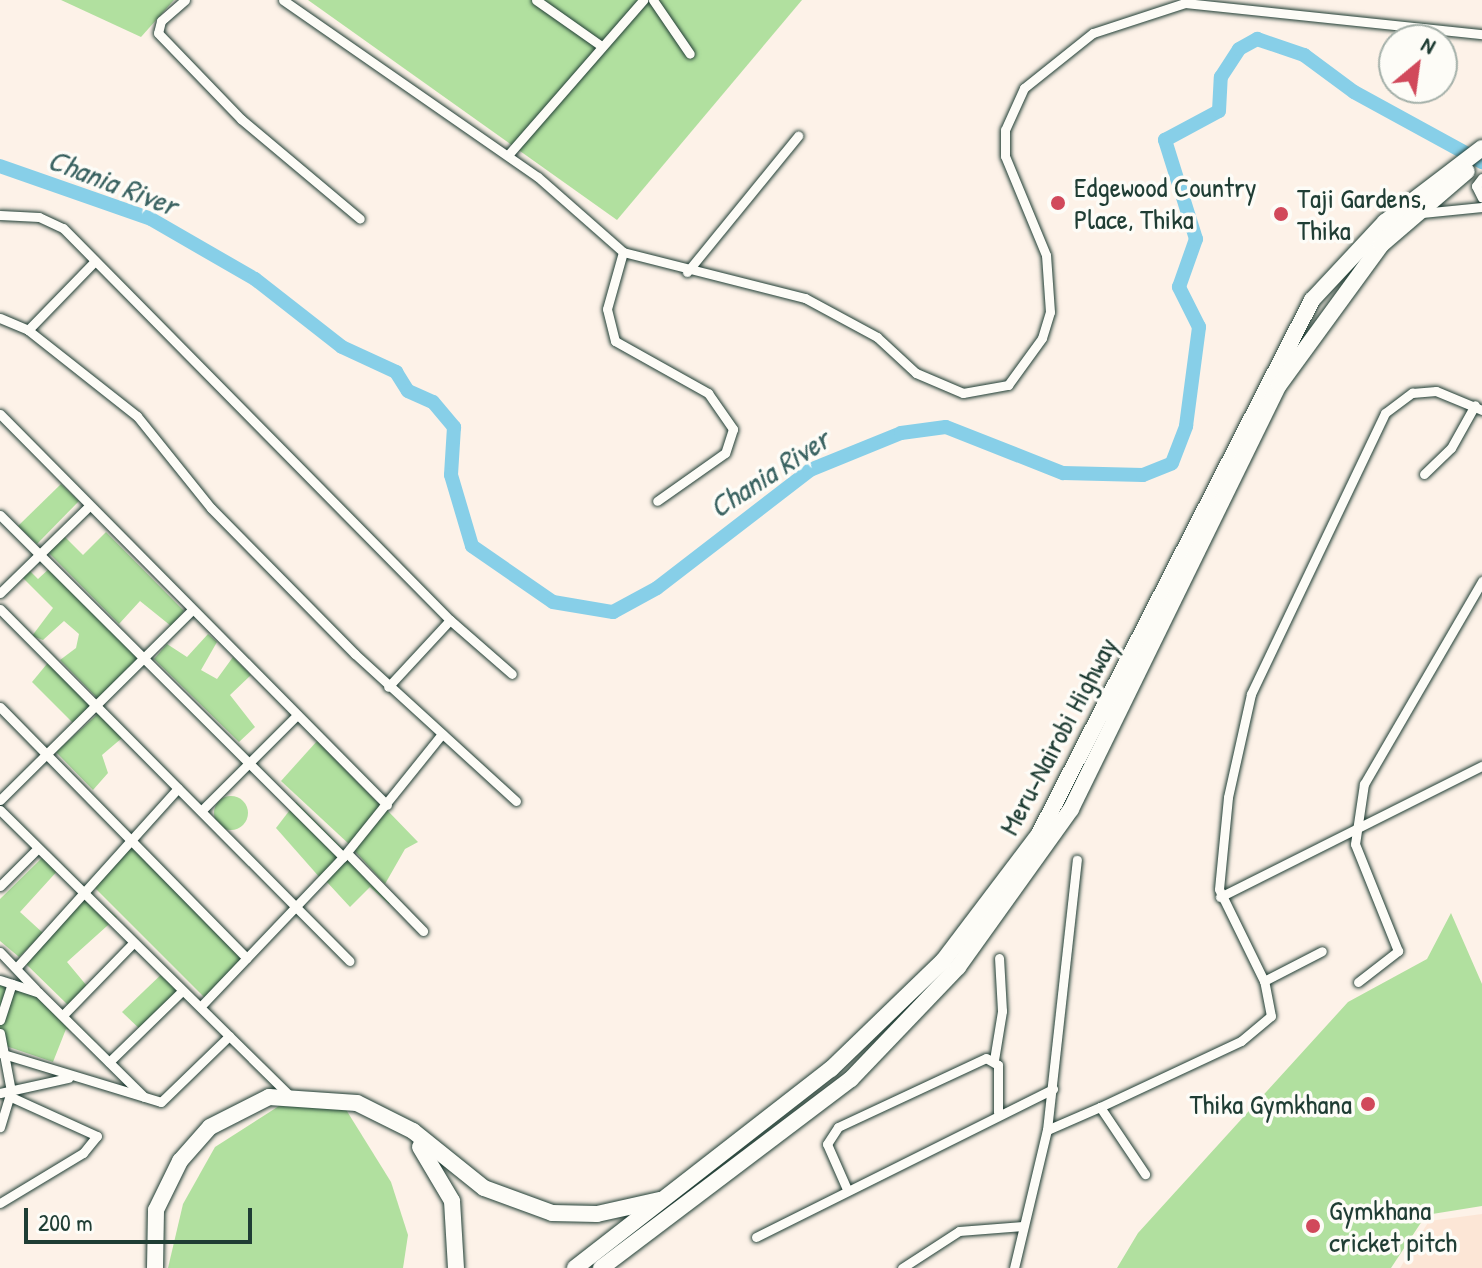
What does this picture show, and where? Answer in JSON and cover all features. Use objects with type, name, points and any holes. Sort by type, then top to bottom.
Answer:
[{"type":"highway","name":"Meru-Nairobi Highway","points":[[601,1268],[851,1079],[907,1024],[1002,910],[1098,758],[1279,385],[1355,275],[1482,148]]},
{"type":"highway","name":"Meru-Nairobi Highway","points":[[575,1268],[891,1015],[997,893],[1092,737],[1312,300],[1385,222],[1455,173],[1482,160]]},
{"type":"highway","points":[[155,1268],[156,1210],[194,1141],[248,1104],[289,1095],[336,1097],[387,1116],[453,1167],[516,1202],[583,1215],[664,1199]]},
{"type":"highway","points":[[387,1116],[426,1154],[447,1190],[456,1268]]},
{"type":"highway","points":[[613,1268],[640,1239]]},
{"type":"street","points":[[185,0],[161,21],[158,33],[241,119],[360,219]]},
{"type":"street","points":[[283,0],[508,155],[623,252],[687,272],[805,298],[877,337],[938,386],[988,393],[1024,370],[1050,312],[1046,255],[1005,156],[1005,130],[1024,88],[1053,61],[1118,19],[1185,3],[1482,34]]},
{"type":"street","points":[[536,0],[600,45]]},
{"type":"street","points":[[508,155],[600,45],[643,0]]},
{"type":"street","points":[[653,0],[690,54]]},
{"type":"street","points":[[687,272],[798,136]]},
{"type":"street","points":[[1481,178],[1482,198]]},
{"type":"street","points":[[1416,213],[1482,207]]},
{"type":"street","points":[[0,215],[49,219],[450,620],[512,674]]},
{"type":"street","points":[[623,252],[607,309],[615,341],[708,393],[733,429],[725,453],[657,501]]},
{"type":"street","points":[[28,330],[94,262]]},
{"type":"street","points":[[0,318],[28,330],[137,416],[211,508],[388,687],[516,801]]},
{"type":"street","points":[[1047,1130],[1261,1029],[1271,1016],[1264,981],[1220,897],[1228,797],[1251,694],[1369,436],[1398,399],[1412,393],[1436,391],[1478,407],[1451,448],[1424,474]]},
{"type":"street","points":[[0,414],[88,507],[387,805]]},
{"type":"street","points":[[0,593],[88,507]]},
{"type":"street","points":[[0,515],[423,931]]},
{"type":"street","points":[[1358,982],[1398,951],[1353,827],[1372,763],[1482,581]]},
{"type":"street","points":[[0,609],[350,961]]},
{"type":"street","points":[[0,800],[100,707],[191,611]]},
{"type":"street","points":[[388,687],[450,620]]},
{"type":"street","points":[[0,707],[247,958]]},
{"type":"street","points":[[201,811],[297,715]]},
{"type":"street","points":[[202,1005],[345,855],[442,734]]},
{"type":"street","points":[[1220,897],[1353,827],[1482,766]]},
{"type":"street","points":[[16,968],[178,788]]},
{"type":"street","points":[[0,810],[182,991],[202,1005],[289,1095]]},
{"type":"street","points":[[0,886],[37,849]]},
{"type":"street","points":[[1014,1268],[1047,1130],[1077,860]]},
{"type":"street","points":[[63,1015],[133,943]]},
{"type":"street","points":[[1264,981],[1322,951]]},
{"type":"street","points":[[0,952],[146,1099]]},
{"type":"street","points":[[998,1112],[994,1060],[1002,1011],[999,958]]},
{"type":"street","points":[[0,980],[38,992]]},
{"type":"street","points":[[0,1020],[12,984]]},
{"type":"street","points":[[109,1062],[182,991]]},
{"type":"street","points":[[0,1033],[11,1094],[0,1127]]},
{"type":"street","points":[[3,1054],[146,1099],[168,1100],[229,1036]]},
{"type":"street","points":[[846,1187],[827,1144],[832,1131],[994,1060]]},
{"type":"street","points":[[0,1093],[11,1094],[72,1077]]},
{"type":"street","points":[[756,1237],[846,1187],[998,1112],[1053,1089]]},
{"type":"street","points":[[0,1203],[83,1153],[97,1136],[11,1094]]},
{"type":"street","points":[[1100,1107],[1145,1174]]},
{"type":"street","points":[[902,1268],[959,1231],[1023,1226]]},
{"type":"shaded area","points":[[1482,1214],[1482,1268],[1400,1268],[1429,1221]]},
{"type":"green space","points":[[61,0],[174,0],[141,37]]},
{"type":"green space","points":[[308,0],[802,0],[617,220]]},
{"type":"green space","points":[[61,484],[79,501],[37,544],[18,526]]},
{"type":"green space","points":[[106,532],[184,611],[171,626],[140,601],[119,624],[44,548],[64,536],[83,555]]},
{"type":"green space","points":[[24,565],[38,579],[52,566],[147,659],[103,704],[60,660],[76,648],[79,634],[64,621],[43,640],[32,636],[53,608],[18,573]]},
{"type":"green space","points":[[208,634],[217,642],[201,670],[217,679],[233,657],[251,675],[230,695],[255,727],[239,742],[154,659],[167,644],[187,657]]},
{"type":"green space","points":[[51,659],[99,706],[77,727],[32,682]]},
{"type":"green space","points":[[102,710],[122,738],[102,755],[108,773],[93,790],[56,752]]},
{"type":"green space","points":[[317,741],[381,806],[350,845],[281,781]]},
{"type":"green space","points":[[231,796],[243,801],[248,813],[243,825],[231,830],[219,825],[214,813],[219,801]]},
{"type":"green space","points":[[296,802],[346,852],[321,879],[276,828]]},
{"type":"green space","points":[[386,809],[418,842],[405,849],[385,884],[354,850]]},
{"type":"green space","points":[[134,840],[247,960],[209,1002],[94,887]]},
{"type":"green space","points":[[47,853],[60,868],[20,912],[43,933],[19,957],[0,941],[0,899]]},
{"type":"green space","points":[[349,854],[396,900],[389,904],[370,887],[350,907],[326,881]]},
{"type":"green space","points":[[90,894],[117,917],[67,962],[87,986],[69,1006],[26,964]]},
{"type":"green space","name":"Thika Gymkhana","points":[[1451,913],[1482,984],[1482,1206],[1426,1215],[1391,1268],[1117,1268],[1138,1233],[1348,1002],[1427,959]]},
{"type":"green space","points":[[167,969],[189,991],[145,1034],[122,1012]]},
{"type":"green space","points":[[0,982],[48,998],[95,1041],[66,1029],[53,1062],[0,1044]]},
{"type":"green space","points":[[279,1106],[345,1108],[391,1182],[408,1235],[403,1268],[168,1268],[183,1204],[215,1147]]},
{"type":"waterway","name":"Chania River","points":[[0,166],[151,219],[255,279],[342,347],[396,372],[408,391],[433,402],[454,427],[451,475],[472,546],[553,602],[613,612],[657,588],[810,470],[901,433],[946,427],[1063,473],[1143,475],[1172,463],[1186,426],[1199,327],[1179,287],[1196,239],[1165,140],[1219,111],[1221,77],[1239,49],[1257,39],[1304,55],[1354,92],[1482,162]]},
{"type":"place","name":"Edgewood Country Place, Thika","points":[[1058,203]]},
{"type":"place","name":"Taji Gardens, Thika","points":[[1281,214]]},
{"type":"place","name":"Thika Gymkhana","points":[[1368,1104]]},
{"type":"place","name":"Gymkhana cricket pitch","points":[[1313,1226]]}]
